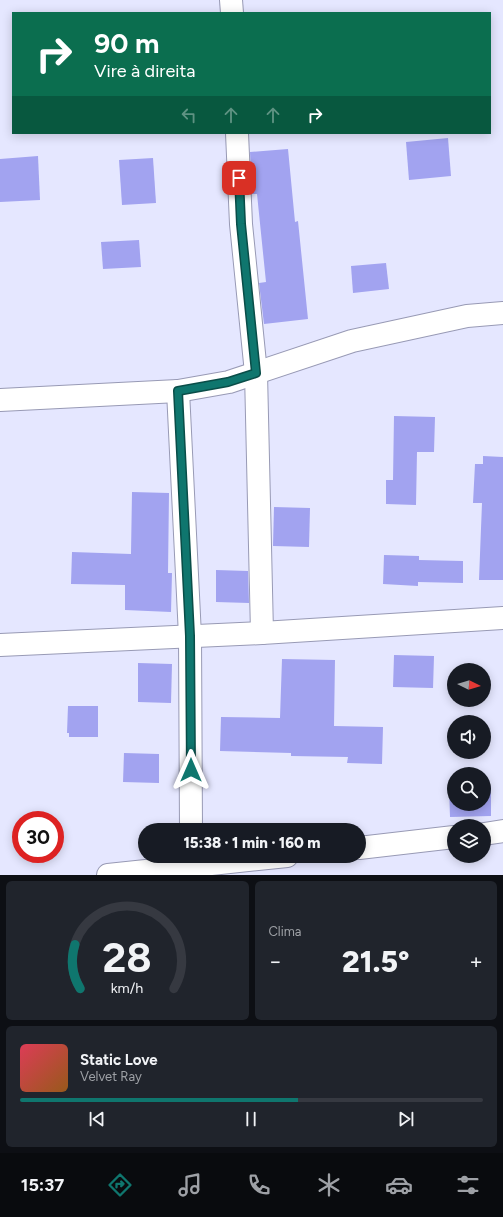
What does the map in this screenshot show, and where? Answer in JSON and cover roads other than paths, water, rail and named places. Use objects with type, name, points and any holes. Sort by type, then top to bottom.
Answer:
[{"type":"street","points":[[231,0],[232,12]]},
{"type":"street","points":[[237,134],[241,224],[256,373],[262,633]]},
{"type":"street","points":[[0,400],[178,391],[228,382],[352,341],[467,316],[503,313]]},
{"type":"street","points":[[178,391],[190,636],[191,823]]},
{"type":"street","points":[[0,645],[262,633],[503,618]]},
{"type":"street","points":[[491,833],[503,831]]},
{"type":"street","points":[[366,847],[447,838]]},
{"type":"street","points":[[108,875],[220,863]]}]
